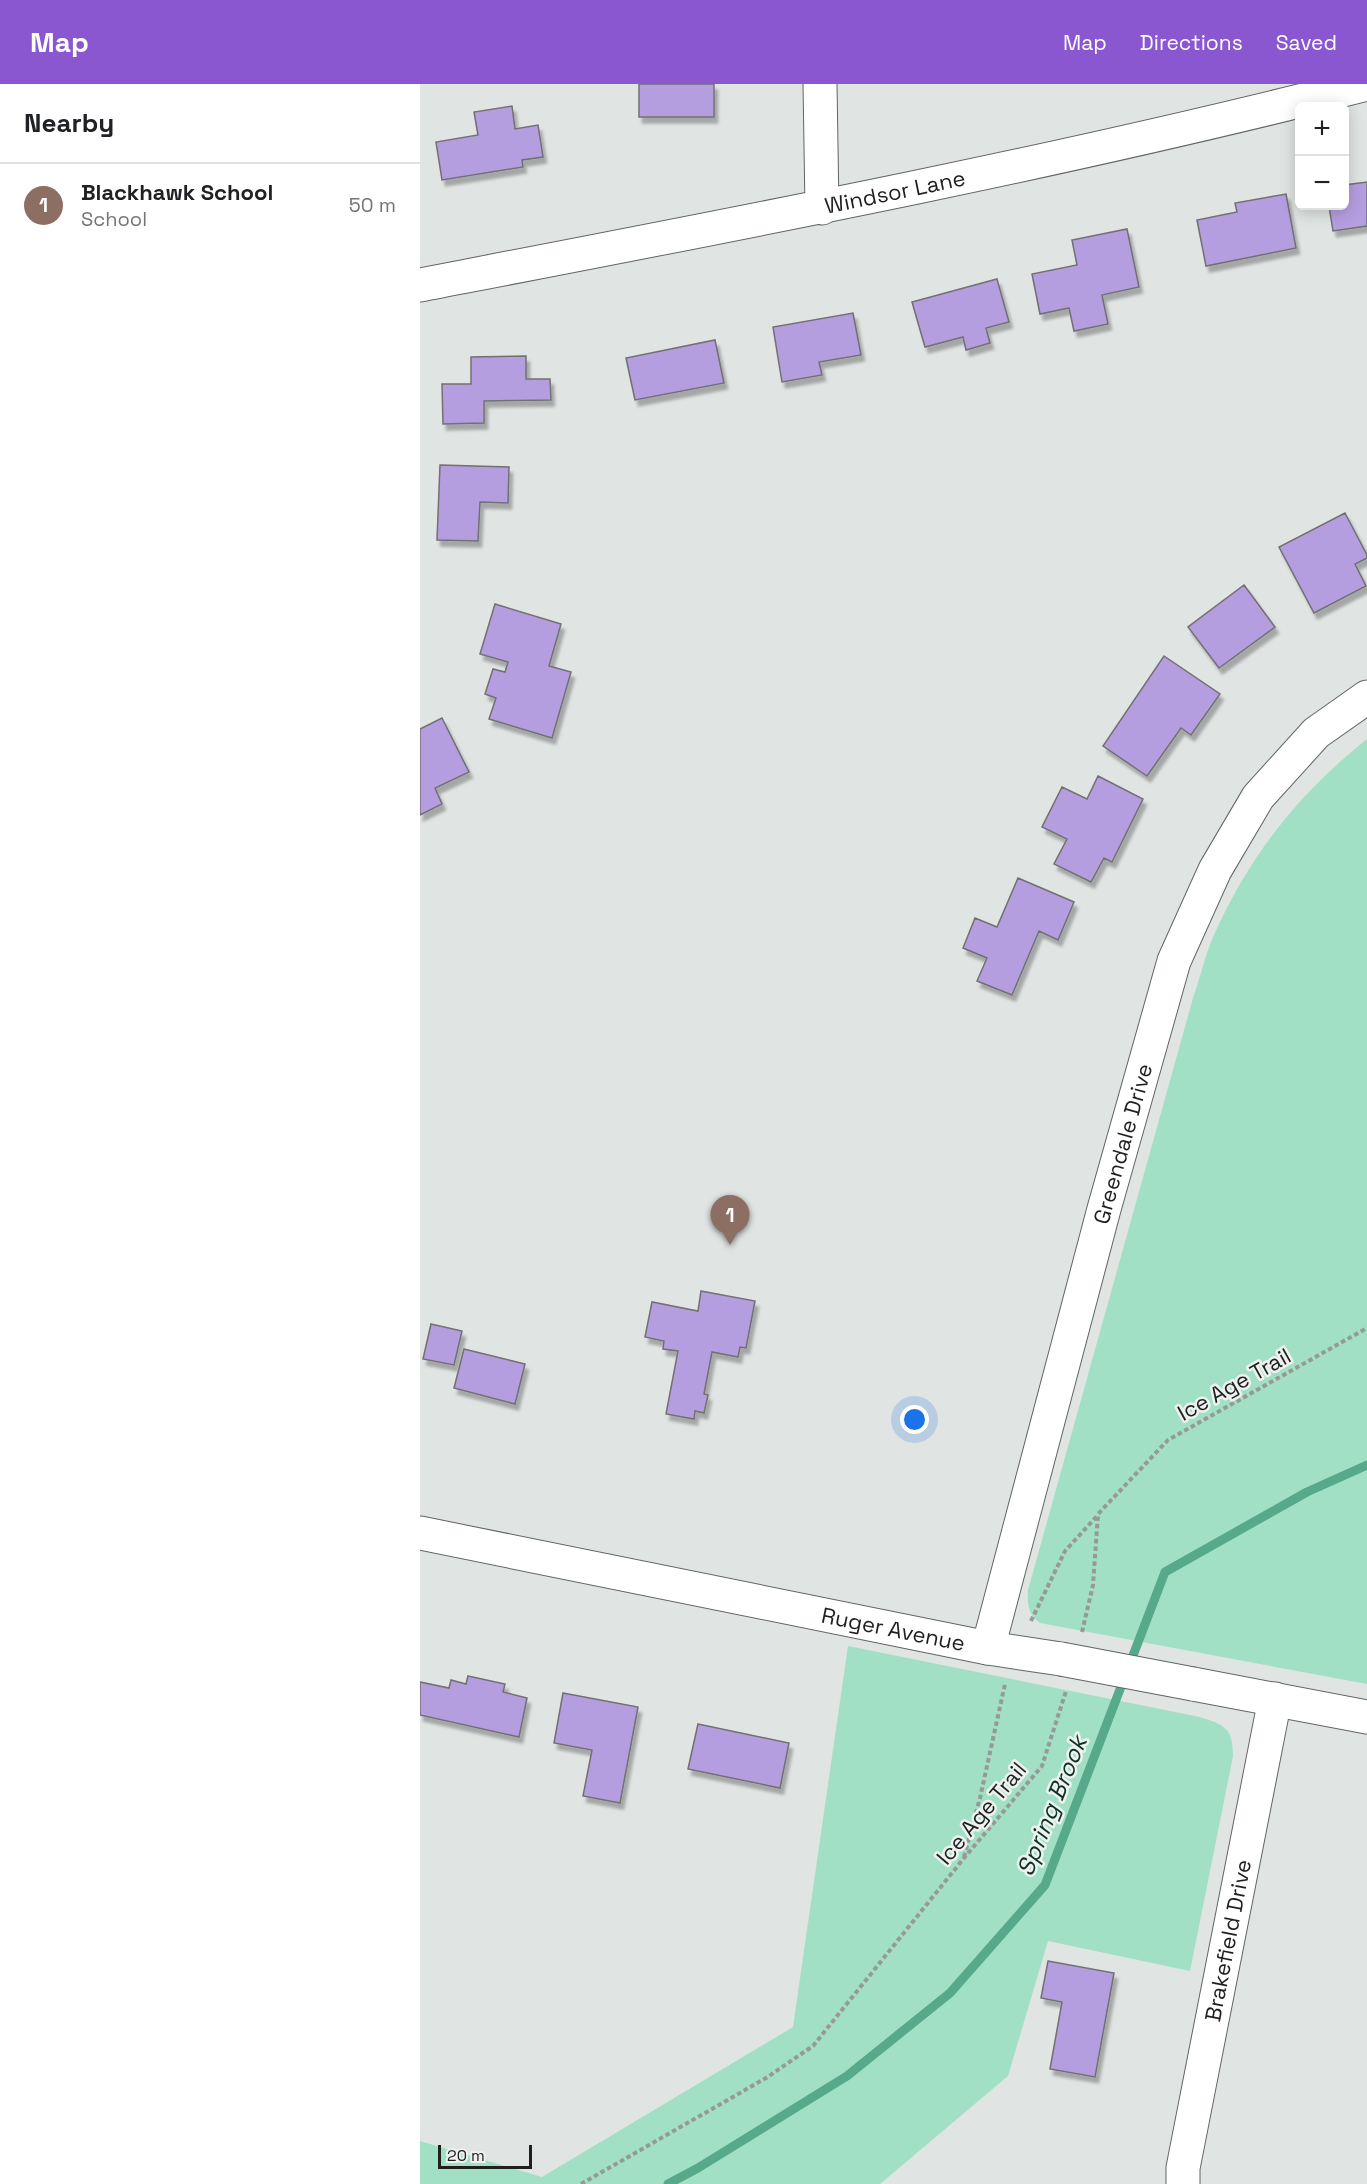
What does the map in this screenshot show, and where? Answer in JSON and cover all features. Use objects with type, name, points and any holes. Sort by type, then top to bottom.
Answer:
[{"type":"street","points":[[820,84],[822,208]]},
{"type":"street","name":"Windsor Lane","points":[[420,285],[822,208],[1240,116],[1367,84]]},
{"type":"street","name":"Greendale Drive","points":[[988,1648],[1104,1209],[1174,961],[1215,870],[1258,797],[1316,733],[1367,697]]},
{"type":"street","name":"Ruger Avenue","points":[[420,1533],[988,1648],[1367,1717]]},
{"type":"street","name":"Brakefield Drive","points":[[1183,2184],[1183,2168],[1275,1699]]},
{"type":"path","name":"Ice Age Trail","points":[[581,2184],[766,2078],[813,2046],[964,1858],[1042,1766],[1069,1662],[1093,1585],[1098,1514],[1168,1440],[1367,1328]]},
{"type":"green space","points":[[1367,739],[1367,1684],[1040,1623],[1028,1604],[1028,1590],[1207,952],[1227,907],[1243,879],[1278,828],[1319,782]]},
{"type":"green space","points":[[848,1646],[1200,1717],[1226,1729],[1231,1739],[1233,1756],[1190,1971],[1048,1941],[1008,2076],[880,2184],[420,2184],[420,2141],[542,2177],[793,2027]]},
{"type":"building","points":[[639,84],[714,84],[714,117],[639,117]]},
{"type":"building","points":[[512,106],[515,129],[538,125],[543,157],[522,160],[523,167],[442,180],[436,142],[478,135],[474,112]]},
{"type":"building","points":[[1367,182],[1367,226],[1333,231],[1330,210],[1349,210],[1349,184]]},
{"type":"building","points":[[1286,194],[1296,248],[1206,266],[1197,220],[1237,212],[1235,203]]},
{"type":"building","points":[[1127,229],[1139,287],[1102,295],[1108,324],[1074,331],[1069,308],[1040,314],[1032,274],[1077,265],[1072,240]]},
{"type":"building","points":[[997,279],[1009,322],[986,328],[990,343],[966,350],[963,337],[925,347],[912,302]]},
{"type":"building","points":[[853,313],[861,355],[819,362],[822,375],[782,382],[773,327]]},
{"type":"building","points":[[715,340],[724,383],[635,400],[626,358]]},
{"type":"building","points":[[526,356],[526,379],[550,379],[551,400],[484,401],[484,423],[443,424],[442,384],[471,384],[471,357]]},
{"type":"building","points":[[440,465],[509,467],[508,503],[480,502],[478,541],[437,540]]},
{"type":"building","points":[[1345,513],[1367,555],[1367,558],[1355,564],[1366,586],[1314,613],[1279,547]]},
{"type":"building","points":[[1244,585],[1275,627],[1219,668],[1188,627]]},
{"type":"building","points":[[495,604],[561,624],[549,666],[571,672],[552,738],[489,719],[496,698],[485,694],[493,669],[505,672],[508,662],[480,654]]},
{"type":"building","points":[[1164,656],[1220,694],[1191,735],[1181,728],[1147,776],[1103,746]]},
{"type":"building","points":[[442,718],[469,772],[435,788],[442,804],[420,815],[420,729]]},
{"type":"building","points":[[1098,776],[1143,799],[1112,862],[1104,858],[1091,882],[1054,864],[1067,839],[1042,827],[1062,787],[1087,799]]},
{"type":"building","points":[[1018,878],[1074,902],[1058,940],[1039,931],[1012,995],[977,981],[987,958],[963,948],[975,918],[997,927]]},
{"type":"building","points":[[701,1291],[755,1301],[746,1348],[740,1347],[738,1357],[712,1352],[704,1394],[708,1395],[704,1413],[695,1411],[694,1419],[666,1414],[678,1351],[663,1349],[664,1341],[645,1337],[652,1302],[698,1311]]},
{"type":"building","points":[[431,1324],[462,1331],[454,1365],[423,1359]]},
{"type":"building","points":[[464,1349],[525,1364],[515,1404],[454,1388]]},
{"type":"building","points":[[468,1676],[505,1684],[503,1692],[527,1698],[519,1737],[420,1715],[420,1682],[449,1688],[451,1680],[466,1684]]},
{"type":"building","points":[[563,1693],[638,1707],[620,1803],[583,1796],[592,1750],[554,1743]]},
{"type":"building","points":[[698,1724],[789,1743],[780,1788],[688,1769]]},
{"type":"building","points":[[1048,1961],[1114,1973],[1095,2077],[1050,2069],[1062,2002],[1041,1998]]},
{"type":"waterway","name":"Spring Brook","points":[[668,2184],[847,2076],[950,1993],[1045,1885],[1165,1572],[1307,1492],[1367,1465]]},
{"type":"place","name":"Blackhawk School","points":[[730,1245]]}]
